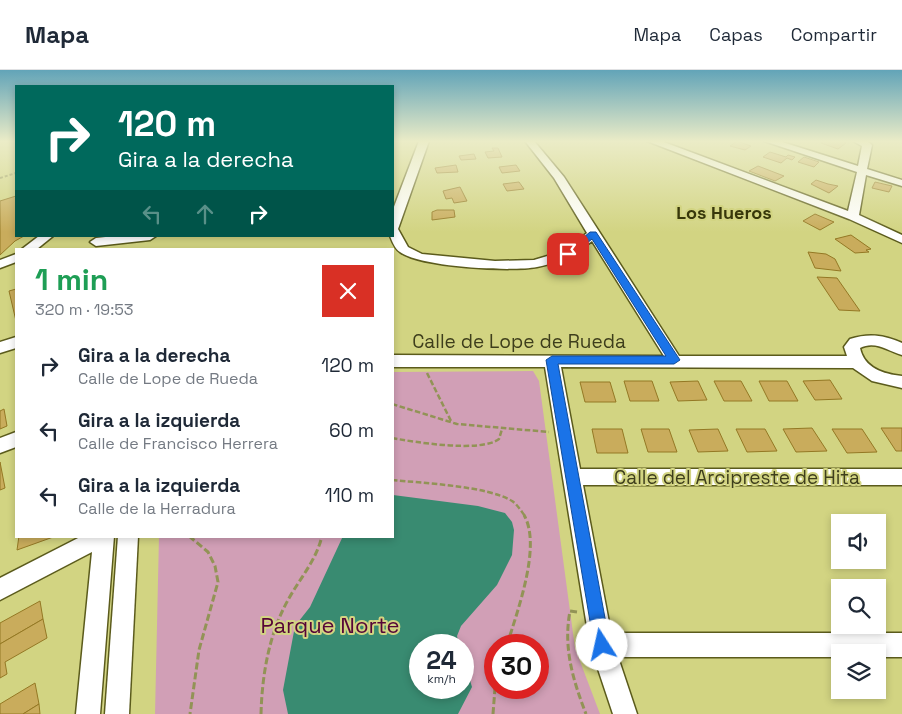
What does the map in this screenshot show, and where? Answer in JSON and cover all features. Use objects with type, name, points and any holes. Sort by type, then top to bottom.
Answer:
[{"type":"street","points":[[394,224],[413,171]]},
{"type":"street","points":[[554,171],[674,360]]},
{"type":"street","points":[[729,171],[853,217],[902,239]]},
{"type":"street","points":[[853,217],[863,171]]},
{"type":"street","points":[[863,171],[902,183]]},
{"type":"street","points":[[394,233],[403,248],[420,257],[495,264],[535,264],[568,254],[593,234]]},
{"type":"street","points":[[29,248],[46,237]]},
{"type":"street","points":[[94,242],[139,237]]},
{"type":"street","points":[[0,264],[15,258]]},
{"type":"street","points":[[0,271],[15,268]]},
{"type":"street","points":[[902,350],[880,340],[864,339],[855,343],[852,347],[852,356],[856,362],[871,373],[884,379],[902,382]]},
{"type":"street","points":[[0,348],[15,342]]},
{"type":"street","points":[[552,360],[602,645],[625,714]]},
{"type":"street","name":"Calle de Lope de Rueda","points":[[394,361],[674,360],[856,362]]},
{"type":"street","points":[[0,446],[15,439]]},
{"type":"street","name":"Calle del Arcipreste de Hita","points":[[572,477],[902,477]]},
{"type":"street","points":[[0,589],[99,538]]},
{"type":"street","points":[[88,714],[103,538]]},
{"type":"street","points":[[117,714],[128,538]]},
{"type":"street","points":[[602,645],[902,644]]},
{"type":"path","points":[[0,178],[15,173]]},
{"type":"path","points":[[426,370],[452,423]]},
{"type":"path","points":[[394,404],[414,408],[452,423],[549,432]]},
{"type":"path","points":[[394,438],[428,446],[490,444],[498,441],[502,436],[502,429]]},
{"type":"path","points":[[394,480],[494,494],[511,500],[523,512],[530,529],[528,552],[520,604],[511,634]]},
{"type":"path","points":[[190,714],[198,650],[218,582],[215,566],[208,552],[191,538]]},
{"type":"path","points":[[261,714],[265,672],[278,622],[288,599],[320,549],[322,538]]},
{"type":"path","points":[[577,612],[570,611],[566,629],[568,656],[586,714]]},
{"type":"path","points":[[493,714],[495,699]]},
{"type":"green space","name":"Parque Norte","points":[[533,371],[539,381],[575,648],[600,714],[155,714],[159,538],[394,538],[394,372]]},
{"type":"shaded area","points":[[394,495],[478,506],[505,513],[512,522],[514,530],[512,555],[497,585],[461,626],[458,634],[409,634],[409,699],[466,699],[458,714],[288,714],[283,690],[295,626],[310,607],[342,538],[394,538]]},
{"type":"building","points":[[436,171],[458,172],[437,173]]},
{"type":"building","points":[[501,171],[520,171],[502,173]]},
{"type":"building","points":[[749,171],[771,171],[784,176],[775,181]]},
{"type":"building","points":[[816,180],[838,186],[829,193],[811,184]]},
{"type":"building","points":[[519,182],[524,189],[507,191],[503,184]]},
{"type":"building","points":[[875,182],[892,186],[889,192],[872,188]]},
{"type":"building","points":[[460,187],[467,201],[454,203],[452,198],[446,199],[443,191]]},
{"type":"building","points":[[15,196],[15,237],[22,237],[0,255],[0,201]]},
{"type":"building","points":[[437,210],[454,210],[455,217],[432,220],[432,212]]},
{"type":"building","points":[[815,214],[834,222],[820,230],[803,221]]},
{"type":"building","points":[[851,235],[871,249],[866,250],[869,252],[855,253],[835,239]]},
{"type":"building","points":[[808,252],[826,254],[835,259],[841,271],[815,268]]},
{"type":"building","points":[[817,277],[837,278],[860,311],[839,310]]},
{"type":"building","points":[[15,289],[15,317],[9,291]]},
{"type":"building","points":[[830,380],[842,399],[815,400],[803,381]]},
{"type":"building","points":[[624,381],[652,381],[659,401],[630,401]]},
{"type":"building","points":[[698,381],[707,400],[678,401],[670,382]]},
{"type":"building","points":[[714,381],[741,381],[752,401],[724,401]]},
{"type":"building","points":[[759,381],[787,381],[798,401],[769,401]]},
{"type":"building","points":[[580,382],[610,382],[616,402],[585,402]]},
{"type":"building","points":[[4,409],[7,426],[0,429],[0,411]]},
{"type":"building","points":[[812,428],[827,451],[796,452],[783,429]]},
{"type":"building","points":[[881,428],[902,428],[902,451],[896,451]]},
{"type":"building","points":[[592,429],[622,429],[628,453],[597,453]]},
{"type":"building","points":[[641,429],[669,429],[677,452],[648,452]]},
{"type":"building","points":[[718,429],[728,451],[698,452],[689,430]]},
{"type":"building","points":[[736,429],[765,429],[777,451],[747,452]]},
{"type":"building","points":[[832,429],[862,429],[877,452],[847,453]]},
{"type":"building","points":[[0,462],[5,488],[0,490]]},
{"type":"building","points":[[19,538],[50,538],[17,550]]},
{"type":"building","points":[[40,601],[43,619],[0,644],[0,623]]},
{"type":"building","points":[[43,619],[47,638],[5,662],[7,674],[0,678],[0,644]]},
{"type":"building","points":[[35,683],[39,704],[23,714],[0,714],[0,704]]},
{"type":"building","points":[[39,704],[40,714],[23,714]]},
{"type":"district","name":"Los Hueros","points":[[724,213]]},
{"type":"route","points":[[568,254],[593,234],[674,360],[552,360],[602,645]]}]
